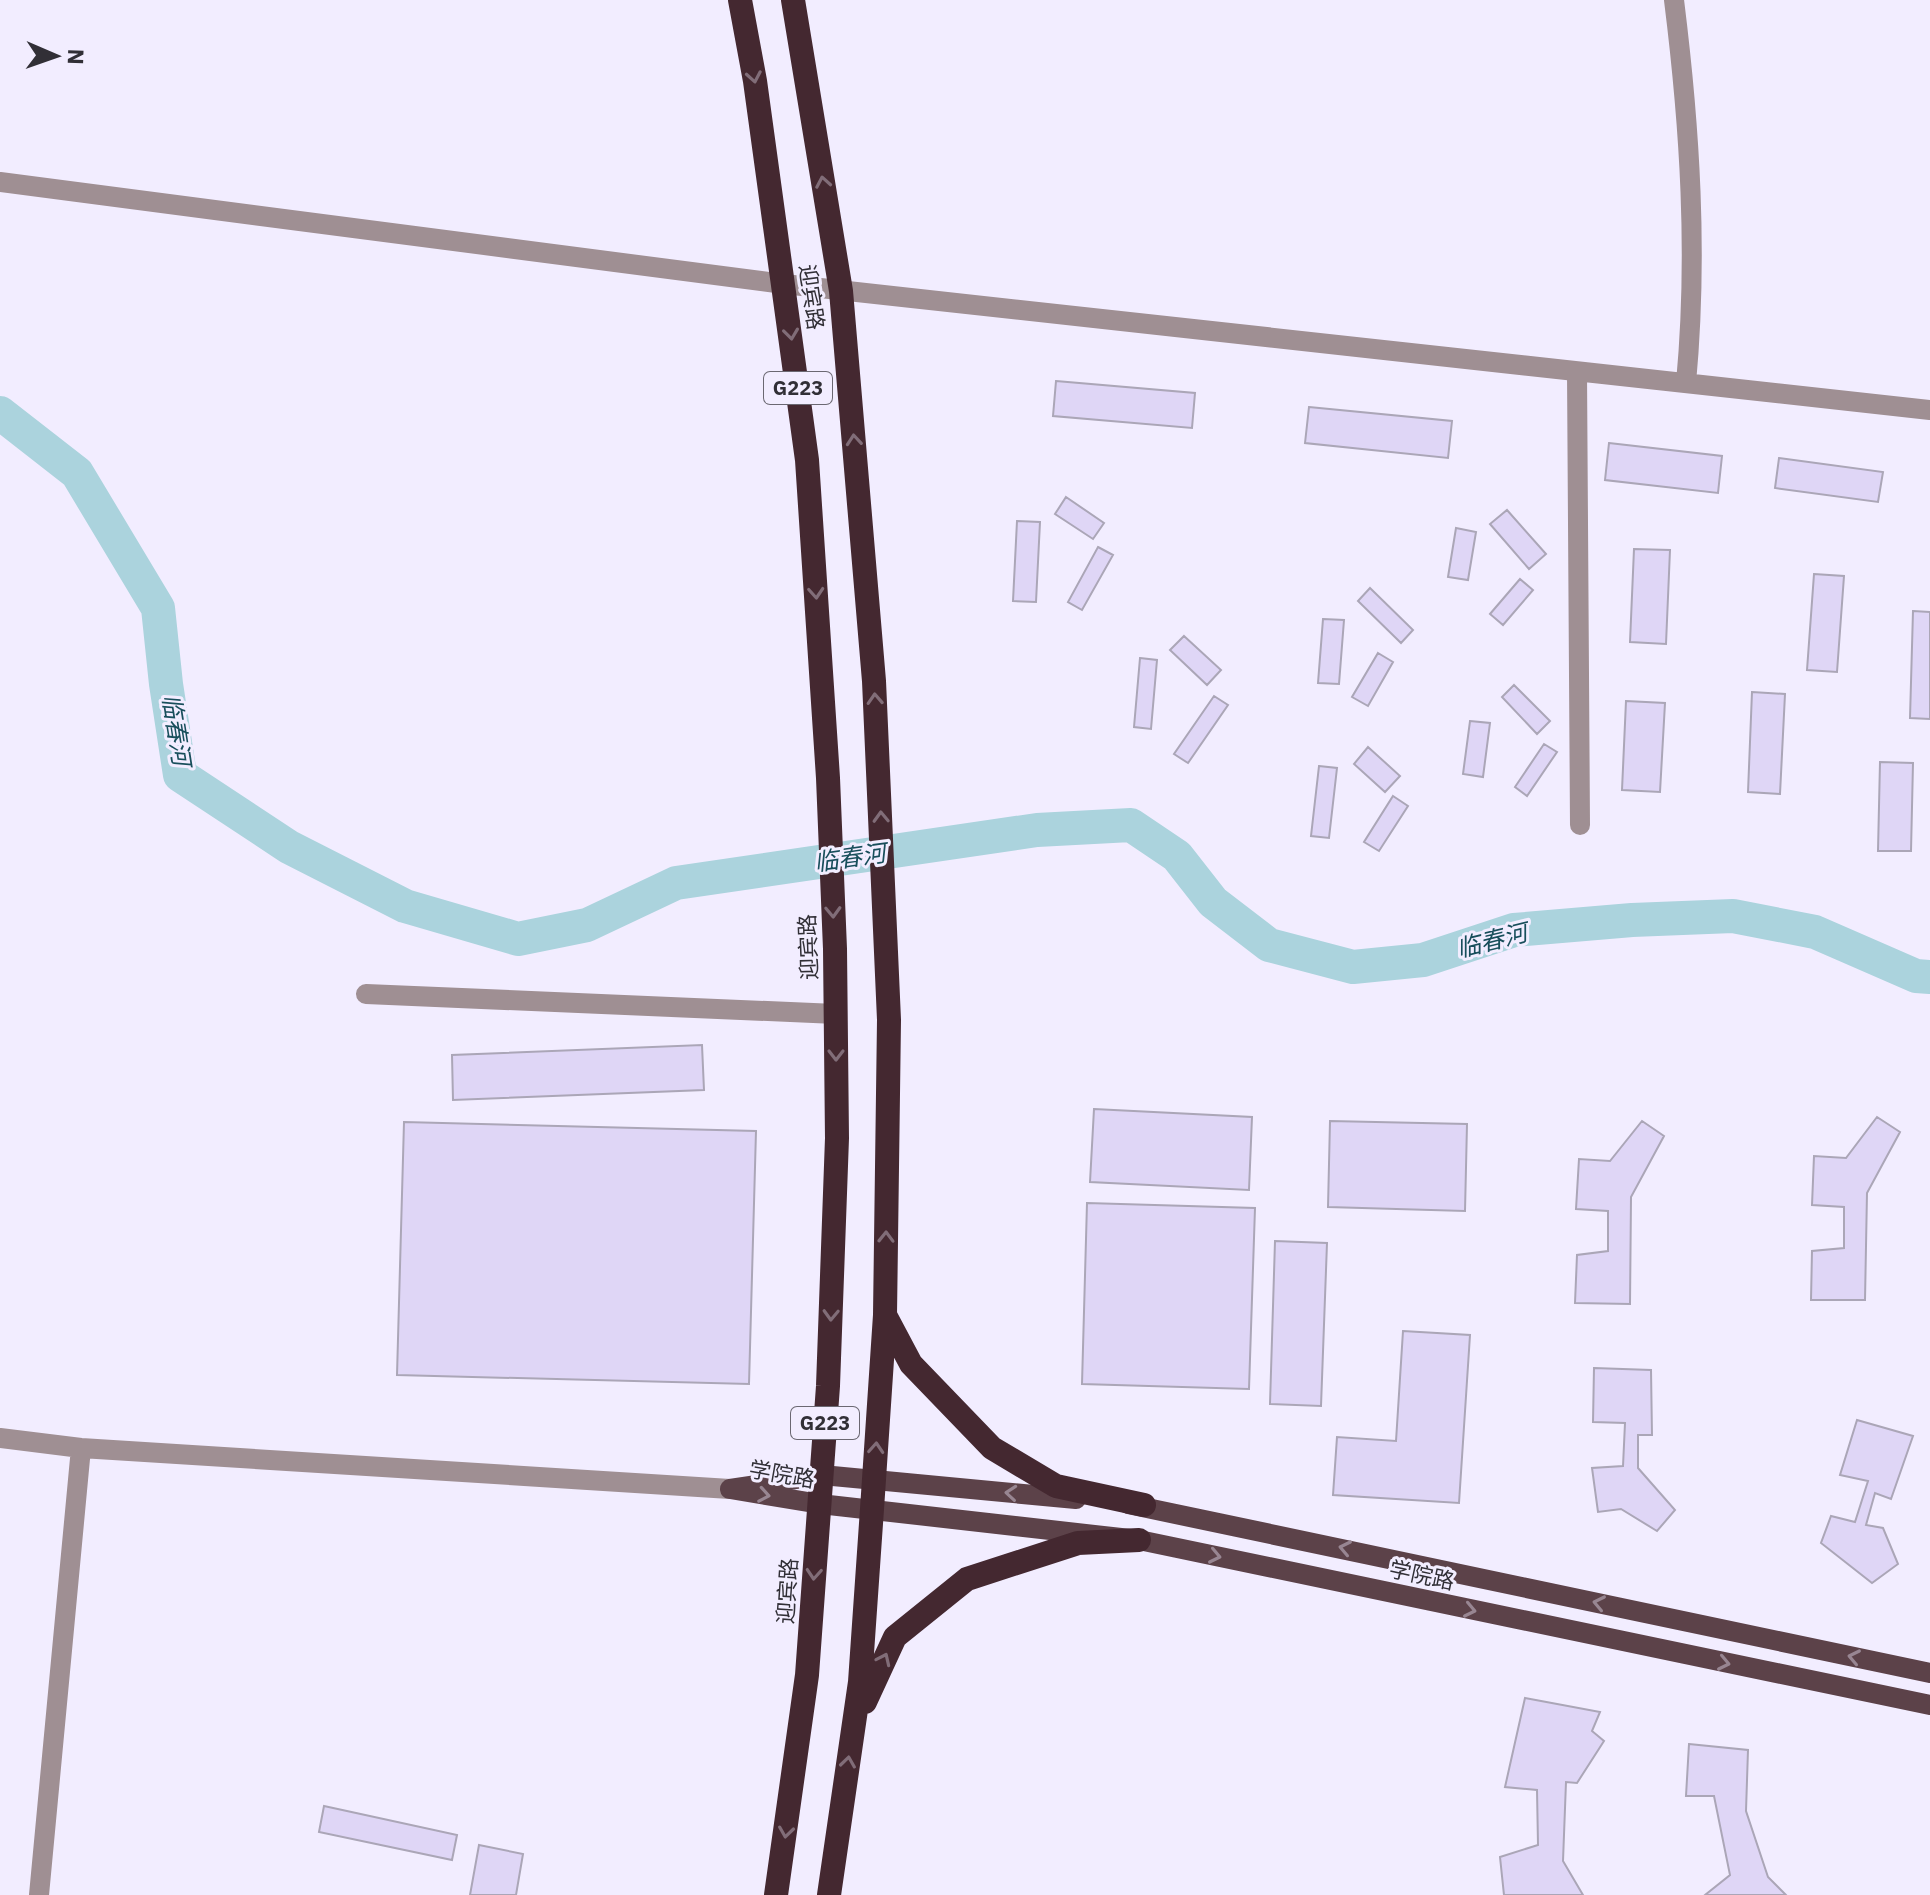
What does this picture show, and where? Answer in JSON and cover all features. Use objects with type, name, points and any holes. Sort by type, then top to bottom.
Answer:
[{"type":"highway","name":"迎宾路","points":[[740,0],[755,81],[807,460],[828,778],[835,949],[837,1138],[828,1386],[807,1675],[776,1895]]},
{"type":"highway","name":"迎宾路","points":[[793,0],[841,291],[873,665],[889,1020],[885,1315],[874,1480],[860,1682],[829,1895]]},
{"type":"highway","points":[[885,1315],[911,1364],[992,1448],[1056,1486],[1144,1505]]},
{"type":"highway","points":[[853,1730],[895,1637],[967,1579],[1078,1543],[1139,1540]]},
{"type":"main road","name":"学院路","points":[[730,1489],[822,1475],[1144,1505],[1930,1673]]},
{"type":"main road","name":"学院路","points":[[730,1489],[820,1504],[1139,1540],[1930,1705]]},
{"type":"street","points":[[1674,0],[1690,142],[1692,315],[1686,383]]},
{"type":"street","points":[[0,182],[841,291],[1930,410]]},
{"type":"street","points":[[1577,372],[1580,825]]},
{"type":"street","points":[[366,994],[836,1014]]},
{"type":"street","points":[[0,1438],[81,1448],[730,1489]]},
{"type":"street","points":[[39,1895],[81,1448]]},
{"type":"building","points":[[1056,381],[1195,393],[1192,428],[1053,416]]},
{"type":"building","points":[[1309,407],[1452,421],[1448,458],[1305,443]]},
{"type":"building","points":[[1609,443],[1722,456],[1718,493],[1605,480]]},
{"type":"building","points":[[1779,458],[1883,472],[1878,502],[1775,488]]},
{"type":"building","points":[[1066,497],[1104,523],[1093,539],[1055,514]]},
{"type":"building","points":[[1507,510],[1546,554],[1529,569],[1490,524]]},
{"type":"building","points":[[1017,521],[1040,522],[1036,602],[1013,601]]},
{"type":"building","points":[[1456,528],[1476,532],[1468,580],[1448,577]]},
{"type":"building","points":[[1098,547],[1113,555],[1082,610],[1068,602]]},
{"type":"building","points":[[1634,549],[1670,550],[1666,644],[1630,642]]},
{"type":"building","points":[[1814,574],[1844,576],[1837,672],[1807,670]]},
{"type":"building","points":[[1520,579],[1533,590],[1503,625],[1490,614]]},
{"type":"building","points":[[1370,588],[1413,630],[1401,643],[1358,601]]},
{"type":"building","points":[[1913,611],[1930,612],[1930,719],[1910,718]]},
{"type":"building","points":[[1323,619],[1344,620],[1339,684],[1318,683]]},
{"type":"building","points":[[1184,636],[1221,670],[1207,685],[1170,650]]},
{"type":"building","points":[[1378,653],[1393,662],[1368,706],[1352,697]]},
{"type":"building","points":[[1140,658],[1157,660],[1151,729],[1134,727]]},
{"type":"building","points":[[1514,685],[1550,721],[1537,734],[1502,697]]},
{"type":"building","points":[[1752,692],[1785,694],[1780,794],[1748,792]]},
{"type":"building","points":[[1214,696],[1228,705],[1188,763],[1174,754]]},
{"type":"building","points":[[1626,701],[1665,703],[1660,792],[1622,790]]},
{"type":"building","points":[[1470,721],[1490,723],[1483,777],[1463,774]]},
{"type":"building","points":[[1544,744],[1557,752],[1527,796],[1515,787]]},
{"type":"building","points":[[1368,747],[1400,776],[1385,792],[1354,764]]},
{"type":"building","points":[[1880,762],[1913,763],[1911,851],[1878,851]]},
{"type":"building","points":[[1319,766],[1337,768],[1329,838],[1311,836]]},
{"type":"building","points":[[1393,796],[1408,806],[1379,851],[1364,842]]},
{"type":"building","points":[[702,1045],[704,1090],[453,1100],[452,1055]]},
{"type":"building","points":[[1094,1109],[1252,1117],[1249,1190],[1090,1182]]},
{"type":"building","points":[[1877,1117],[1900,1132],[1867,1193],[1865,1300],[1811,1300],[1812,1251],[1844,1248],[1844,1207],[1812,1205],[1814,1156],[1846,1158]]},
{"type":"building","points":[[1330,1121],[1467,1124],[1465,1211],[1328,1207]]},
{"type":"building","points":[[1642,1121],[1664,1136],[1631,1197],[1630,1304],[1575,1303],[1577,1255],[1608,1251],[1608,1211],[1576,1209],[1579,1159],[1610,1161]]},
{"type":"building","points":[[404,1122],[756,1131],[749,1384],[397,1375]]},
{"type":"building","points":[[1087,1203],[1255,1208],[1249,1389],[1082,1384]]},
{"type":"building","points":[[1275,1241],[1327,1243],[1321,1406],[1270,1404]]},
{"type":"building","points":[[1403,1331],[1470,1335],[1459,1503],[1333,1495],[1337,1437],[1396,1441]]},
{"type":"building","points":[[1594,1368],[1651,1370],[1652,1435],[1638,1435],[1638,1468],[1675,1510],[1657,1531],[1621,1509],[1598,1512],[1592,1468],[1623,1466],[1625,1423],[1593,1422]]},
{"type":"building","points":[[1857,1420],[1913,1436],[1891,1499],[1875,1493],[1866,1525],[1883,1528],[1898,1564],[1872,1583],[1821,1543],[1831,1516],[1855,1522],[1868,1481],[1840,1475]]},
{"type":"building","points":[[1525,1698],[1600,1712],[1592,1731],[1604,1741],[1577,1783],[1566,1782],[1563,1861],[1583,1895],[1504,1895],[1500,1857],[1538,1845],[1537,1790],[1505,1787]]},
{"type":"building","points":[[1689,1744],[1748,1750],[1746,1811],[1768,1877],[1786,1895],[1705,1895],[1730,1875],[1714,1796],[1686,1796]]},
{"type":"building","points":[[324,1806],[457,1835],[452,1860],[319,1832]]},
{"type":"building","points":[[479,1845],[523,1854],[516,1895],[470,1895]]},
{"type":"waterway","name":"临春河","points":[[0,413],[77,473],[158,608],[180,775],[289,847],[405,906],[518,939],[587,925],[676,883],[1037,830],[1131,825],[1177,856],[1213,902],[1269,945],[1353,967],[1423,960],[1514,930],[1632,920],[1733,916],[1815,932],[1916,976],[1930,977]]}]
